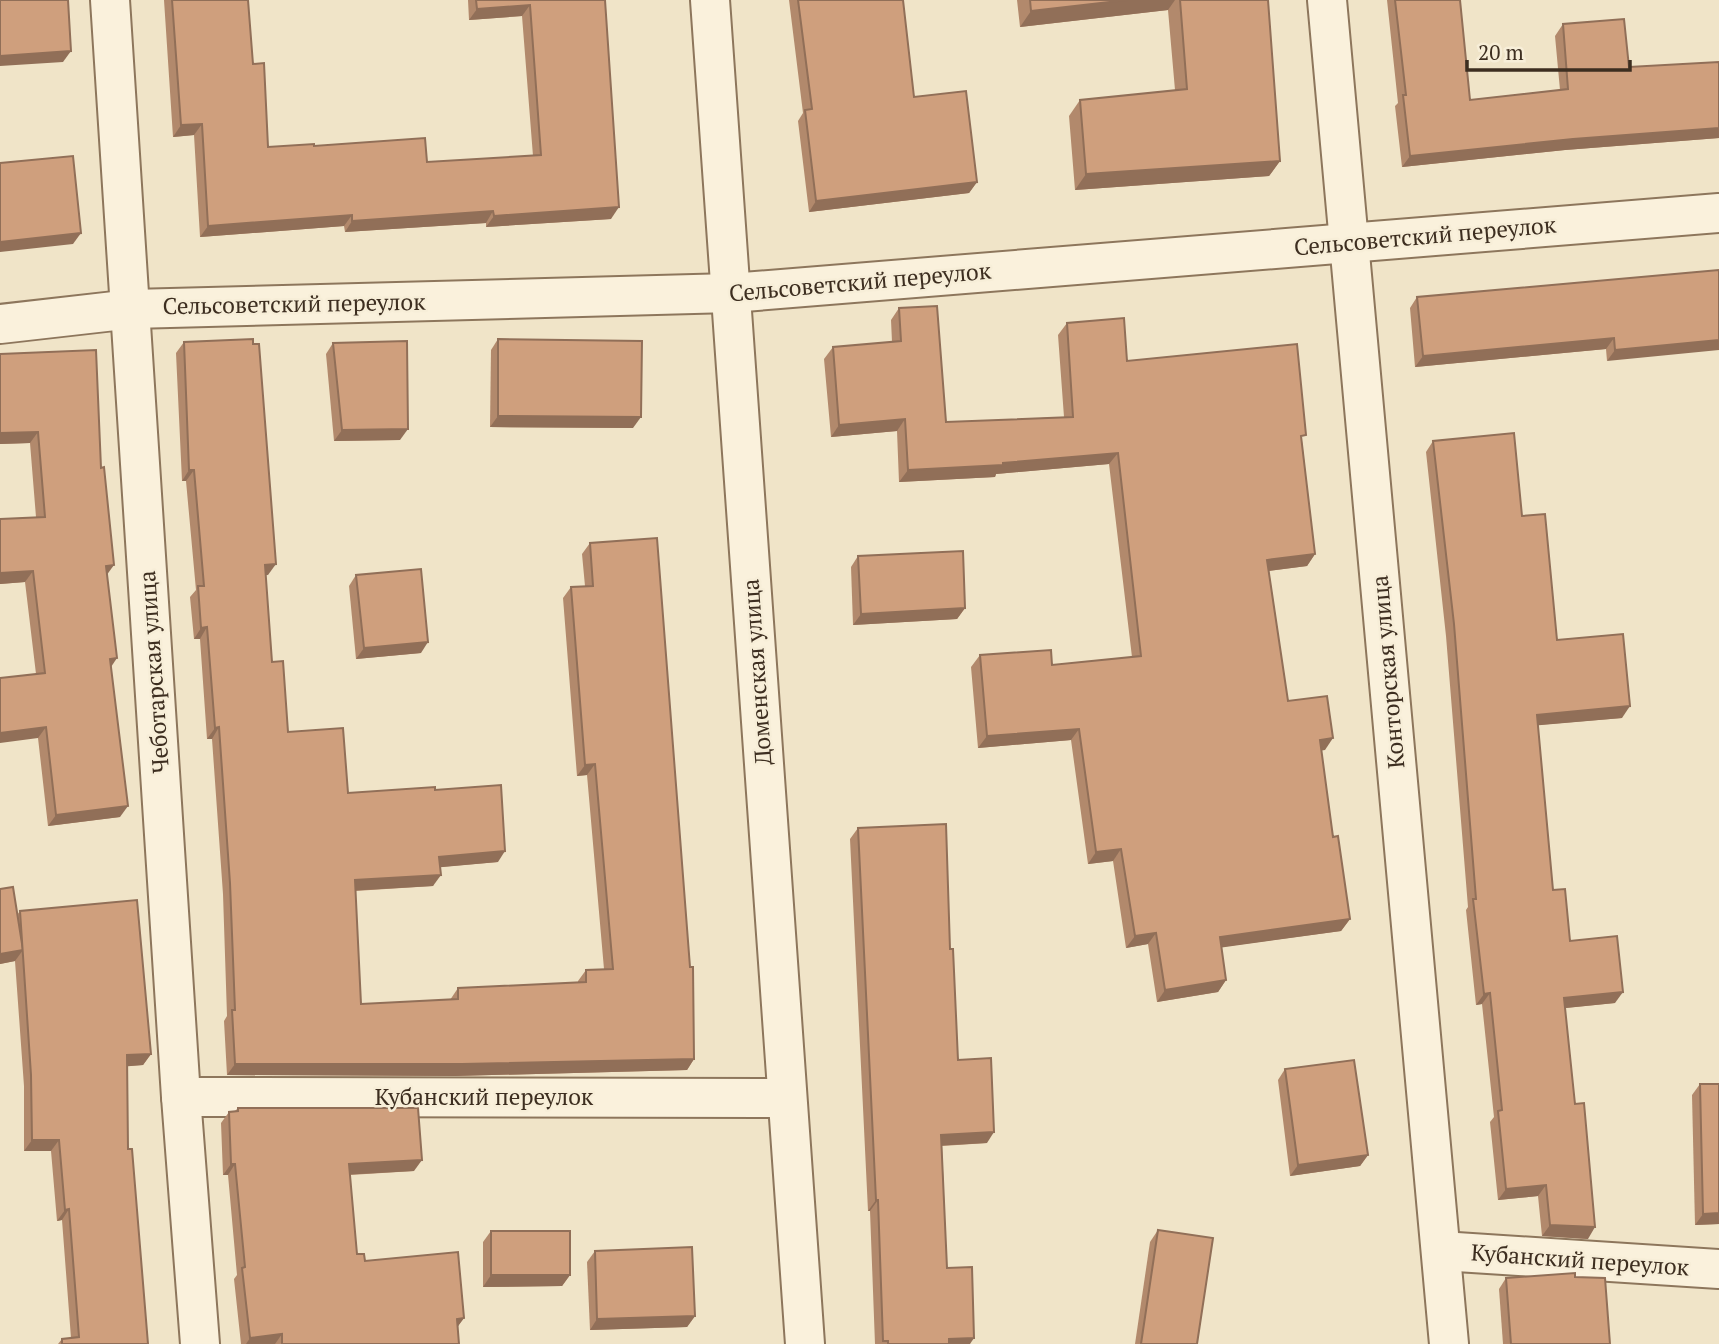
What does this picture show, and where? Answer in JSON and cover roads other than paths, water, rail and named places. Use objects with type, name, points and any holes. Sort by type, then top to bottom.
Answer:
[{"type":"street","name":"Чеботарская улица","points":[[110,0],[181,1097],[200,1344]]},
{"type":"street","name":"Доменская улица","points":[[710,0],[805,1344]]},
{"type":"street","name":"Конторская улица","points":[[1327,0],[1448,1344]]},
{"type":"street","name":"Сельсоветский переулок","points":[[0,324],[132,309],[731,293],[1719,212]]},
{"type":"street","name":"Кубанский переулок","points":[[181,1097],[787,1098]]},
{"type":"street","name":"Кубанский переулок","points":[[1441,1251],[1719,1269]]}]
